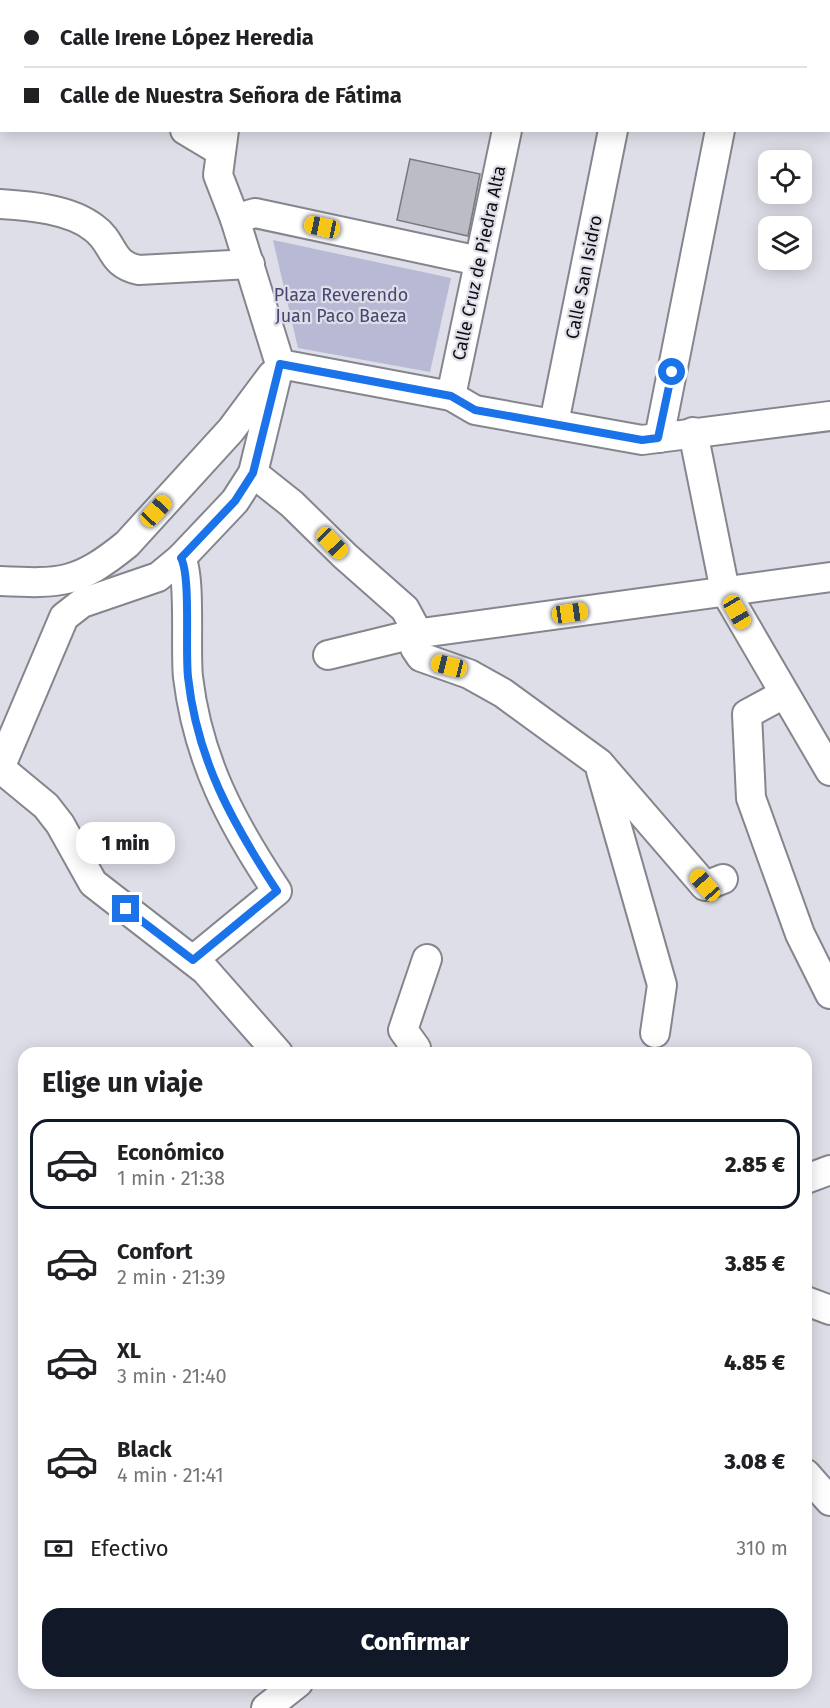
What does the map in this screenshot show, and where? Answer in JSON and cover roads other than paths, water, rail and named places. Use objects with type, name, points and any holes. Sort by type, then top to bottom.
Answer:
[{"type":"street","points":[[192,132],[222,141],[218,175],[220,187],[235,219],[250,264],[279,365],[253,473],[235,501],[181,558],[158,577],[82,603],[64,616],[0,768],[46,806],[60,824],[93,883],[205,970],[273,1047]]},
{"type":"street","name":"Calle Cruz de Piedra Alta","points":[[451,396],[507,132]]},
{"type":"street","name":"Calle San Isidro","points":[[554,423],[613,132]]},
{"type":"street","points":[[658,438],[720,132]]},
{"type":"street","points":[[0,204],[76,218],[102,234],[117,260],[129,268],[139,270],[250,264]]},
{"type":"street","points":[[235,219],[255,213],[479,261]]},
{"type":"street","points":[[279,365],[451,396],[475,410],[642,440],[830,416]]},
{"type":"street","points":[[0,581],[60,582],[88,573],[107,560],[127,544],[231,430],[279,365]]},
{"type":"street","points":[[693,432],[725,591],[830,771]]},
{"type":"street","points":[[253,473],[292,504],[345,556],[405,609],[413,624],[415,648],[421,657],[469,674],[503,693],[599,763],[705,885],[723,879]]},
{"type":"street","points":[[181,558],[186,576],[188,673],[203,754],[246,844],[277,891],[193,960]]},
{"type":"street","points":[[328,655],[414,634],[830,577]]},
{"type":"street","points":[[784,694],[747,714],[752,798],[800,934],[830,994]]},
{"type":"street","points":[[599,763],[662,985],[655,1033]]},
{"type":"street","points":[[415,1047],[403,1030],[427,959]]},
{"type":"street","points":[[812,1177],[830,1170]]},
{"type":"street","points":[[812,1303],[830,1310]]},
{"type":"street","points":[[812,1481],[830,1501]]},
{"type":"street","points":[[266,1708],[290,1689]]},
{"type":"park label","name":"Plaza Reverendo Juan Paco Baeza","points":[[341,305]]}]
